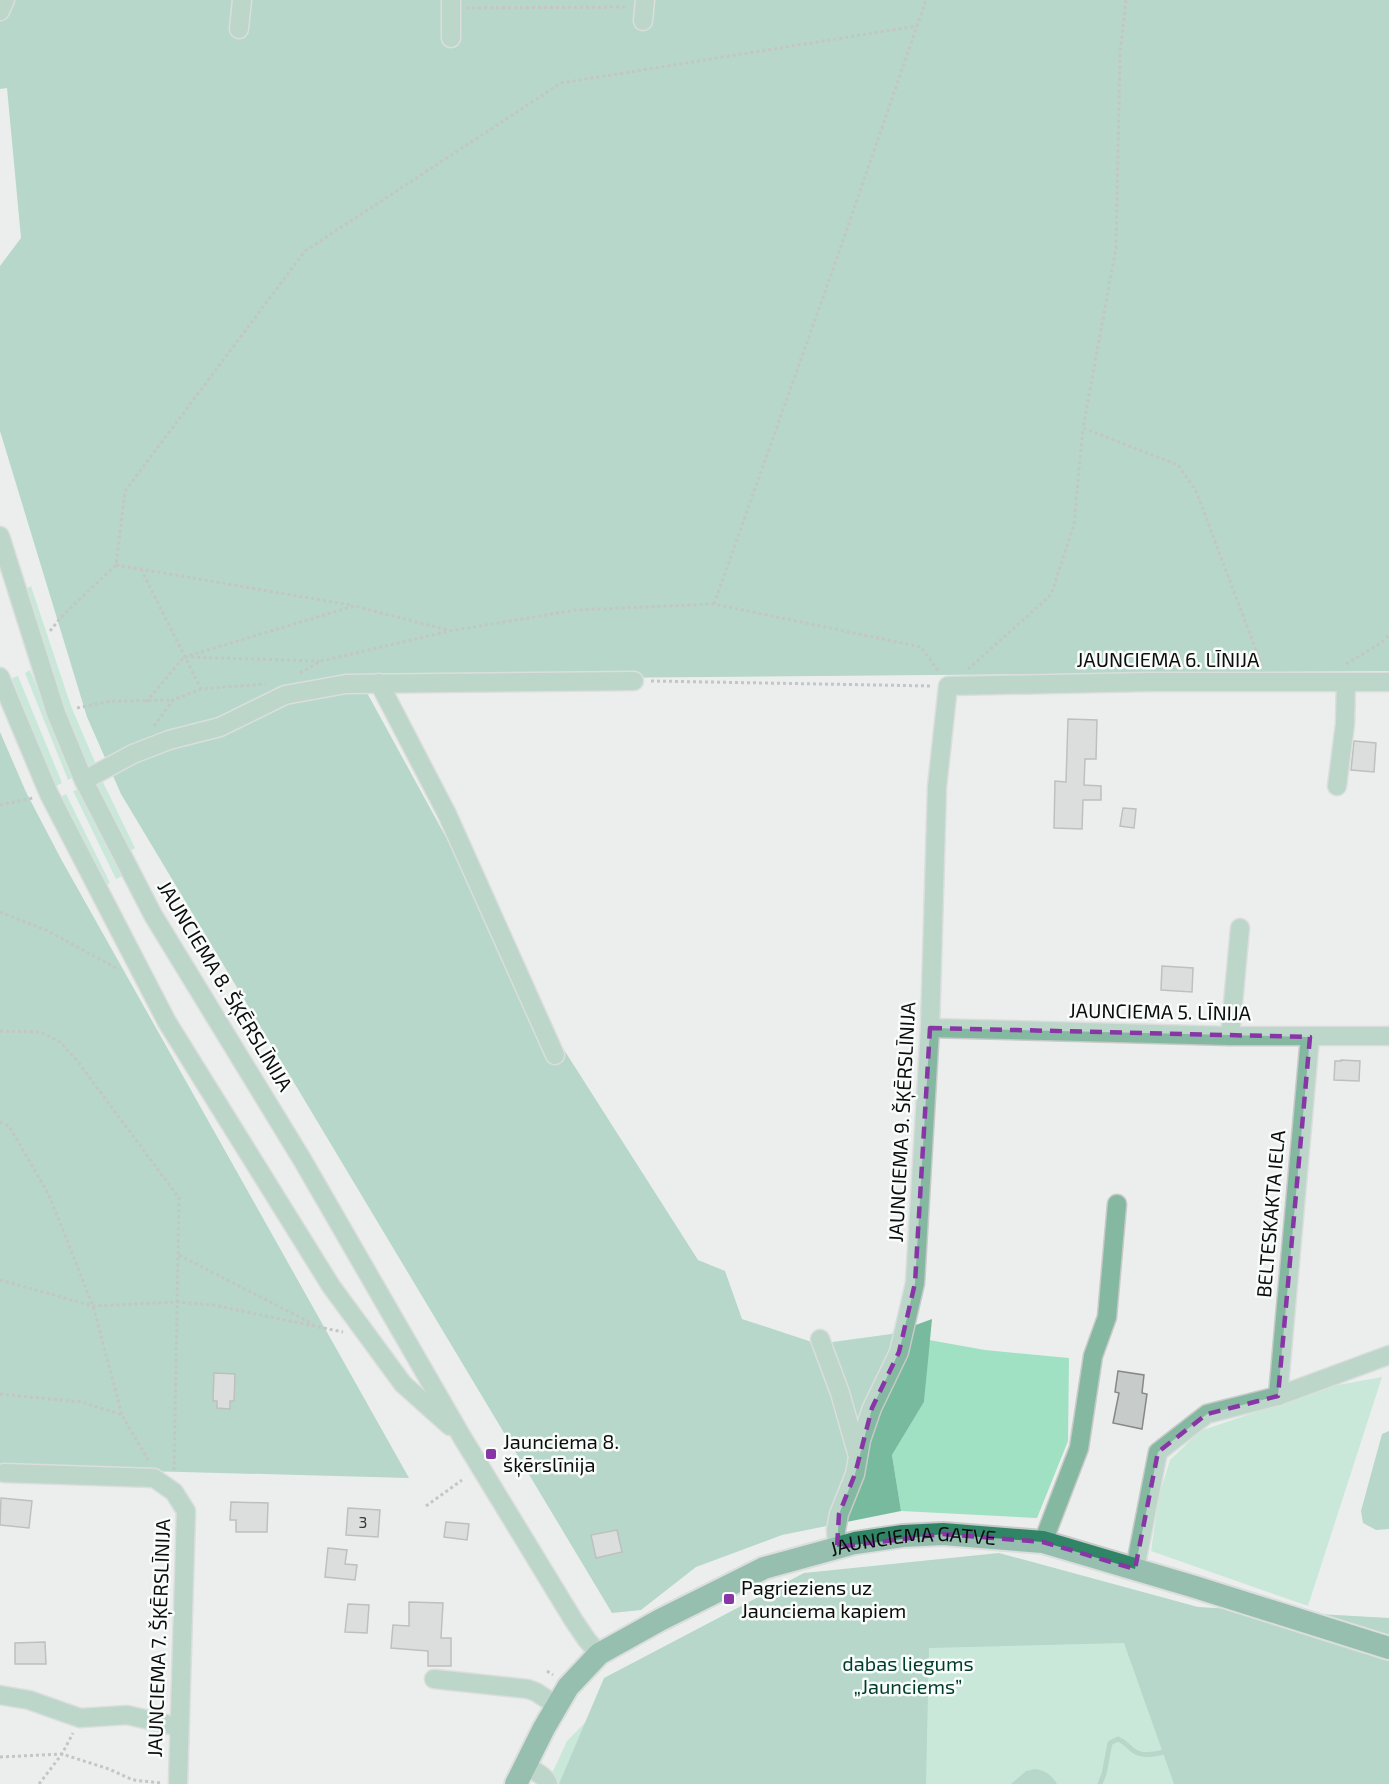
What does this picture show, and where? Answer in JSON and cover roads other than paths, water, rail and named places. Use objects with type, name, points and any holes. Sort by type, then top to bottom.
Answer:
[{"type":"main road","name":"JAUNCIEMA GATVE","points":[[520,1775],[568,1687],[599,1654],[660,1620],[764,1568],[837,1547],[903,1536],[943,1534],[1043,1542],[1389,1648]]},
{"type":"street","points":[[0,11],[5,0]]},
{"type":"street","points":[[240,29],[242,0]]},
{"type":"street","points":[[451,4],[451,38]]},
{"type":"street","name":"JAUNCIEMA 8. ŠĶĒRSLĪNIJA","points":[[0,536],[56,713],[84,781],[153,915],[303,1161],[462,1437],[574,1621],[586,1640],[599,1654]]},
{"type":"street","points":[[1337,786],[1345,724],[1345,673]]},
{"type":"street","name":"JAUNCIEMA 6. LĪNIJA","points":[[948,686],[1268,682],[1345,673],[1389,682]]},
{"type":"street","name":"JAUNCIEMA 8. ŠĶĒRSLĪNIJA","points":[[0,677],[49,794],[167,1022],[325,1276],[369,1338],[403,1384],[462,1437]]},
{"type":"street","points":[[92,776],[133,754],[169,740],[220,727],[285,695],[346,684],[634,681]]},
{"type":"street","points":[[379,683],[447,814],[555,1055]]},
{"type":"street","name":"JAUNCIEMA 9. ŠĶĒRSLĪNIJA","points":[[837,1547],[837,1522],[855,1474],[861,1440],[872,1408],[898,1352],[915,1283],[930,1029],[937,787],[948,686]]},
{"type":"street","points":[[1230,1036],[1240,928]]},
{"type":"street","name":"JAUNCIEMA 5. LĪNIJA","points":[[930,1029],[1230,1036],[1389,1036]]},
{"type":"street","name":"BELTESKAKTA IELA","points":[[1278,1396],[1310,1037]]},
{"type":"street","points":[[1043,1542],[1079,1448],[1093,1356],[1107,1317],[1117,1204]]},
{"type":"street","points":[[820,1339],[840,1393],[858,1454]]},
{"type":"street","points":[[1135,1569],[1158,1452],[1207,1414],[1278,1396],[1389,1355]]},
{"type":"street","name":"JAUNCIEMA 7. ŠĶĒRSLĪNIJA","points":[[4,1473],[154,1478],[174,1492],[186,1511],[179,1727],[170,1783]]},
{"type":"street","points":[[434,1679],[528,1689],[556,1706]]},
{"type":"street","points":[[0,1695],[29,1700],[80,1718],[127,1715],[179,1727]]},
{"type":"street","points":[[520,1775],[542,1776],[548,1784]]},
{"type":"waterway","points":[[1100,1784],[1110,1743],[1118,1739],[1142,1754],[1169,1751],[1197,1784]]},
{"type":"place","name":"Jaunciema 8. šķērslīnija","points":[[491,1454]]},
{"type":"place","name":"Pagrieziens uz Jaunciema kapiem","points":[[729,1599]]},
{"type":"park label","name":"dabas liegums „Jaunciems”","points":[[908,1676]]}]
